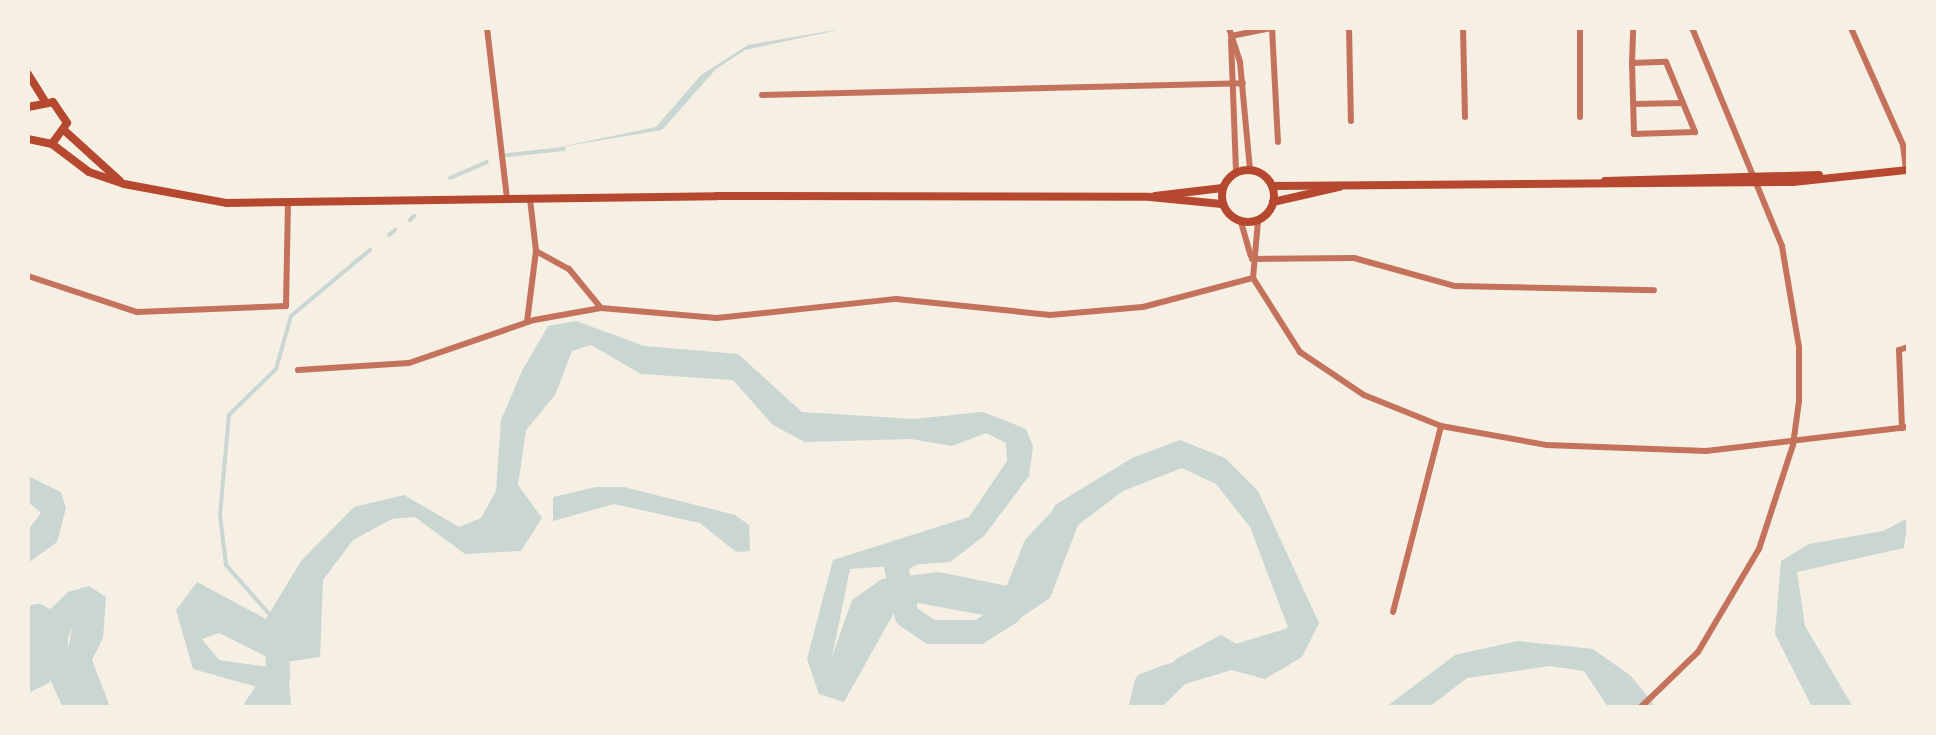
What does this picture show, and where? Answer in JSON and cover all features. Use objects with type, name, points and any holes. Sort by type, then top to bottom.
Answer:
[{"type":"main road","points":[[28,74],[44,100],[60,107],[65,131],[124,184]]},
{"type":"main road","points":[[28,105],[44,100]]},
{"type":"main road","points":[[52,144],[65,131]]},
{"type":"main road","points":[[28,139],[52,144],[89,172],[183,199],[288,203],[507,199],[1150,197],[1222,204],[1241,222],[1258,221],[1273,202],[1342,186]]},
{"type":"main road","points":[[1222,204],[1223,188],[1236,173],[1250,170],[1272,186],[1342,186],[1759,183],[1907,170]]},
{"type":"main road","points":[[1602,182],[1754,172],[1823,176]]},
{"type":"main road","points":[[1272,186],[1273,202]]},
{"type":"main road","points":[[1150,197],[1223,188]]},
{"type":"street","points":[[487,28],[507,199]]},
{"type":"street","points":[[1229,28],[1243,83],[1250,170]]},
{"type":"street","points":[[1231,36],[1272,28],[1278,142]]},
{"type":"street","points":[[1349,28],[1351,121]]},
{"type":"street","points":[[1463,28],[1465,117]]},
{"type":"street","points":[[1580,28],[1580,117]]},
{"type":"street","points":[[1632,63],[1666,62],[1695,132],[1634,134],[1632,63],[1633,28]]},
{"type":"street","points":[[1641,707],[1718,622],[1759,549],[1793,445],[1796,320],[1759,183],[1692,28]]},
{"type":"street","points":[[1851,28],[1903,145],[1907,170]]},
{"type":"street","points":[[1231,36],[1230,83],[1236,173]]},
{"type":"street","points":[[762,95],[1243,83]]},
{"type":"street","points":[[1633,104],[1683,103]]},
{"type":"street","points":[[527,322],[536,251],[530,199]]},
{"type":"street","points":[[28,276],[137,312],[286,306],[288,203]]},
{"type":"street","points":[[1258,221],[1252,259],[1253,278],[1300,352],[1364,395],[1441,426],[1618,450],[1793,445],[1905,427],[1899,350],[1908,347]]},
{"type":"street","points":[[1241,222],[1252,259]]},
{"type":"street","points":[[536,251],[569,269],[601,308]]},
{"type":"street","points":[[1252,259],[1354,258],[1455,286],[1654,290]]},
{"type":"street","points":[[298,370],[409,363],[527,322],[601,308],[717,318],[896,299],[1064,314],[1143,307],[1253,278]]},
{"type":"street","points":[[1393,612],[1441,426]]},
{"type":"shaded area","points":[[847,28],[745,50],[716,69],[662,130],[555,148],[656,127],[701,75],[748,45]]},
{"type":"shaded area","points":[[576,321],[644,346],[738,354],[802,412],[914,419],[983,412],[1026,429],[1033,447],[1029,476],[984,536],[950,562],[850,569],[832,657],[852,600],[882,579],[939,572],[1007,586],[1032,561],[1055,505],[1132,458],[1180,440],[1225,458],[1258,491],[1319,623],[1302,657],[1265,679],[1206,663],[1162,707],[1136,707],[1176,659],[1221,635],[1259,657],[1288,627],[1250,527],[1216,484],[1182,468],[1123,491],[1078,525],[1050,598],[1016,621],[918,603],[896,609],[844,702],[819,694],[807,659],[833,560],[969,517],[1007,461],[1006,443],[986,433],[952,446],[911,439],[805,442],[773,425],[733,380],[641,374],[591,345],[572,351],[555,395],[526,430],[518,485],[542,518],[521,551],[465,554],[415,517],[392,519],[353,540],[323,580],[320,657],[279,663],[219,633],[202,639],[219,660],[276,668],[289,681],[291,707],[267,707],[268,690],[193,669],[176,610],[197,582],[266,619],[301,561],[354,507],[404,495],[459,527],[481,518],[496,491],[501,420],[522,371],[548,326]]},
{"type":"shaded area","points":[[28,476],[61,492],[66,508],[57,542],[28,563],[28,530],[41,513],[28,502]]},
{"type":"shaded area","points":[[596,487],[624,487],[735,515],[749,525],[750,551],[736,552],[700,523],[614,504],[553,521],[553,497]]},
{"type":"shaded area","points":[[1908,518],[1904,548],[1797,572],[1805,626],[1853,707],[1812,707],[1775,634],[1781,561],[1809,544],[1883,531]]},
{"type":"shaded area","points":[[89,586],[106,597],[103,638],[92,660],[110,707],[84,707],[66,662],[72,628],[49,683],[28,693],[29,630],[68,592]]},
{"type":"shaded area","points":[[1518,641],[1593,649],[1631,676],[1656,707],[1608,707],[1584,671],[1550,666],[1467,678],[1429,707],[1386,707],[1455,655]]},
{"type":"waterway","points":[[507,155],[564,149]]},
{"type":"waterway","points":[[450,178],[487,162]]},
{"type":"waterway","points":[[410,220],[414,216]]},
{"type":"waterway","points":[[389,235],[395,230]]},
{"type":"waterway","points":[[272,617],[226,565],[220,515],[229,415],[276,369],[291,316],[370,250]]},
{"type":"waterway","points":[[920,550],[895,562],[907,616],[931,632],[979,632],[1009,613],[1035,547],[1062,518]]},
{"type":"waterway","points":[[28,619],[38,616],[54,625],[59,670],[76,707]]},
{"type":"waterway","points":[[256,707],[278,676],[277,629]]},
{"type":"waterway","points":[[1141,707],[1146,685],[1297,638]]}]
